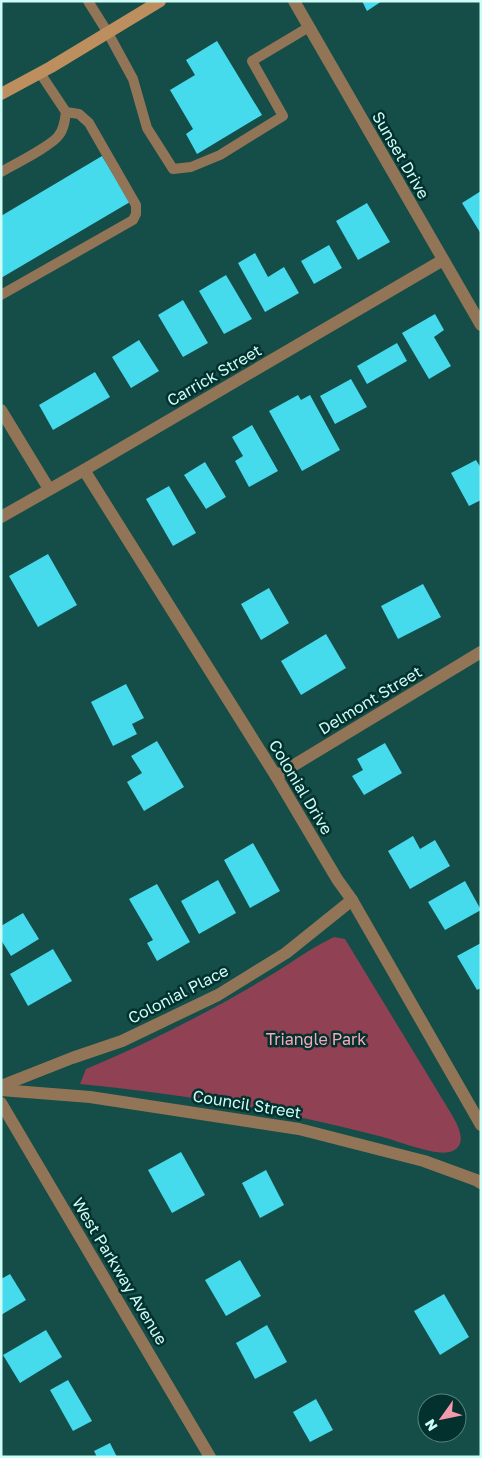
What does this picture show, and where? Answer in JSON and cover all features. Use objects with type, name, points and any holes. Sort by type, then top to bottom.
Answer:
[{"type":"main road","points":[[1,94],[40,73],[160,1]]},
{"type":"street","name":"Sunset Drive","points":[[294,1],[481,325]]},
{"type":"street","name":"Carrick Street","points":[[1,517],[442,260]]},
{"type":"street","points":[[1,410],[49,488]]},
{"type":"street","name":"Colonial Drive","points":[[84,470],[276,776],[337,879],[352,900],[481,1125]]},
{"type":"street","name":"Delmont Street","points":[[276,776],[481,652]]},
{"type":"street","name":"Colonial Place","points":[[1,1088],[72,1058],[122,1041],[218,995],[286,953],[352,900]]},
{"type":"street","name":"Council Street","points":[[1,1088],[90,1097],[299,1129],[424,1161],[481,1183]]},
{"type":"street","name":"West Parkway Avenue","points":[[1,1103],[210,1457]]},
{"type":"lane","points":[[88,1],[133,79],[147,128],[173,168],[191,167],[220,154],[283,116],[252,60],[309,27]]},
{"type":"lane","points":[[1,172],[51,143],[59,136],[64,124],[66,112],[40,73]]},
{"type":"lane","points":[[1,295],[133,220],[136,214],[136,205],[89,123],[78,114],[66,112]]},
{"type":"green space","name":"Triangle Park","points":[[334,937],[345,939],[452,1115],[461,1136],[459,1146],[455,1149],[443,1153],[434,1152],[305,1118],[231,1104],[80,1084],[86,1069],[135,1048],[206,1012]]},
{"type":"building","points":[[362,1],[382,1],[367,11]]},
{"type":"building","points":[[217,41],[262,115],[197,154],[186,134],[193,129],[170,90],[195,75],[186,60]]},
{"type":"building","points":[[102,156],[130,202],[1,278],[1,216]]},
{"type":"building","points":[[481,191],[481,234],[462,203]]},
{"type":"building","points":[[367,203],[390,242],[358,260],[336,221]]},
{"type":"building","points":[[329,245],[342,268],[314,284],[301,261]]},
{"type":"building","points":[[255,253],[268,277],[284,267],[299,293],[265,312],[238,263]]},
{"type":"building","points":[[226,275],[252,319],[224,334],[199,291]]},
{"type":"building","points":[[183,300],[208,343],[183,357],[158,315]]},
{"type":"building","points":[[435,314],[444,330],[434,337],[451,366],[429,379],[402,333]]},
{"type":"building","points":[[139,340],[159,371],[131,388],[112,357]]},
{"type":"building","points":[[397,343],[407,361],[367,384],[357,366]]},
{"type":"building","points":[[95,372],[110,397],[53,430],[39,405]]},
{"type":"building","points":[[351,379],[367,407],[335,424],[320,396]]},
{"type":"building","points":[[298,395],[301,400],[310,395],[340,450],[302,471],[269,411]]},
{"type":"building","points":[[252,425],[278,471],[249,487],[235,461],[243,456],[232,437]]},
{"type":"building","points":[[476,460],[481,468],[481,500],[469,506],[451,473]]},
{"type":"building","points":[[205,462],[226,497],[206,509],[184,475]]},
{"type":"building","points":[[169,486],[196,533],[173,546],[146,499]]},
{"type":"building","points":[[48,554],[77,605],[38,627],[9,576]]},
{"type":"building","points":[[423,584],[441,617],[398,639],[381,606]]},
{"type":"building","points":[[269,588],[289,623],[261,640],[241,604]]},
{"type":"building","points":[[326,634],[346,668],[301,695],[281,661]]},
{"type":"building","points":[[126,684],[144,718],[132,724],[137,734],[113,746],[91,702]]},
{"type":"building","points":[[157,741],[184,787],[144,811],[127,782],[142,773],[131,756]]},
{"type":"building","points":[[385,743],[402,773],[364,795],[352,776],[363,770],[357,759]]},
{"type":"building","points":[[413,836],[420,849],[435,840],[450,866],[410,889],[388,851]]},
{"type":"building","points":[[253,843],[280,891],[250,908],[224,860]]},
{"type":"building","points":[[218,880],[236,913],[199,934],[181,901]]},
{"type":"building","points":[[465,881],[481,910],[445,930],[428,902]]},
{"type":"building","points":[[157,884],[190,942],[157,961],[147,943],[153,940],[129,899]]},
{"type":"building","points":[[23,913],[39,939],[11,956],[1,940],[1,926]]},
{"type":"building","points":[[481,943],[481,988],[477,990],[457,956]]},
{"type":"building","points":[[53,949],[72,981],[28,1006],[10,974]]},
{"type":"building","points":[[181,1152],[205,1195],[172,1213],[148,1170]]},
{"type":"building","points":[[266,1170],[284,1205],[260,1218],[242,1183]]},
{"type":"building","points":[[240,1260],[261,1296],[226,1316],[205,1280]]},
{"type":"building","points":[[10,1274],[26,1300],[1,1315],[1,1279]]},
{"type":"building","points":[[444,1294],[469,1337],[440,1355],[414,1311]]},
{"type":"building","points":[[267,1325],[287,1362],[255,1379],[236,1343]]},
{"type":"building","points":[[46,1330],[62,1357],[20,1383],[3,1355]]},
{"type":"building","points":[[68,1380],[92,1421],[73,1431],[50,1390]]},
{"type":"building","points":[[316,1399],[333,1430],[310,1442],[293,1412]]},
{"type":"building","points":[[110,1443],[117,1457],[97,1457],[94,1451]]}]
